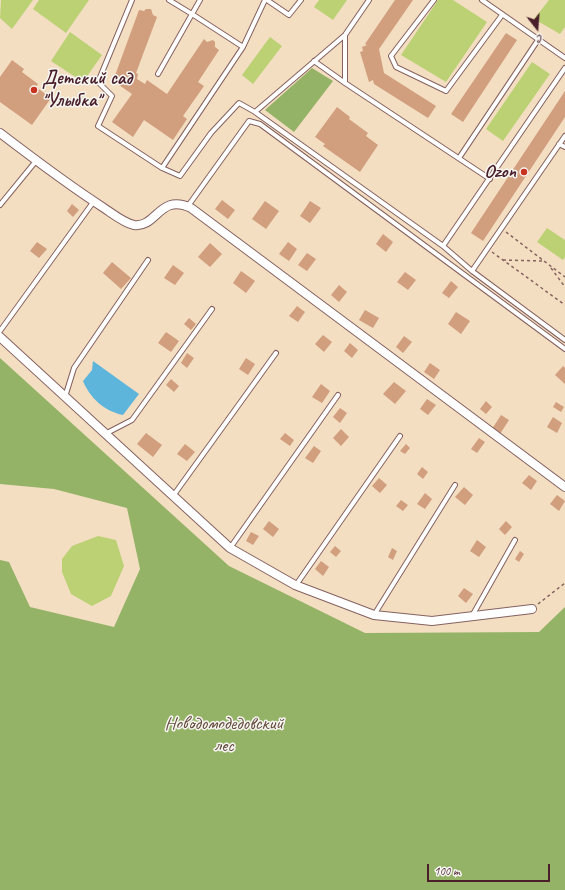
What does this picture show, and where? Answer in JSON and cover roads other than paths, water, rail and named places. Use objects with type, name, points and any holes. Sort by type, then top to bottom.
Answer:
[{"type":"street","points":[[0,133],[36,161],[94,201],[134,225],[144,223],[171,204],[181,204],[188,207],[565,487]]},
{"type":"street","points":[[0,337],[230,548],[295,585],[374,615],[432,621],[532,609]]},
{"type":"lane","points":[[132,0],[98,82],[112,96],[98,126],[162,168],[180,176],[211,133],[239,103],[255,112],[443,246],[472,271],[565,340]]},
{"type":"lane","points":[[169,0],[243,48]]},
{"type":"lane","points":[[158,74],[200,0]]},
{"type":"lane","points":[[162,168],[243,48],[266,0],[289,15],[300,0]]},
{"type":"lane","points":[[255,112],[345,35],[369,0]]},
{"type":"lane","points":[[434,0],[391,56],[396,67],[446,91],[502,15]]},
{"type":"lane","points":[[482,0],[565,58]]},
{"type":"lane","points":[[345,35],[345,83]]},
{"type":"lane","points":[[459,158],[538,40]]},
{"type":"lane","points":[[314,61],[490,179]]},
{"type":"lane","points":[[443,246],[565,68]]},
{"type":"lane","points":[[188,207],[249,120],[260,124],[565,349]]},
{"type":"lane","points":[[472,271],[565,136]]},
{"type":"lane","points":[[559,144],[565,147]]},
{"type":"lane","points":[[0,205],[36,161]]},
{"type":"lane","points":[[0,331],[94,201]]},
{"type":"lane","points":[[65,398],[74,368],[148,260]]},
{"type":"lane","points":[[105,434],[132,420],[212,309]]},
{"type":"lane","points":[[173,496],[276,353]]},
{"type":"lane","points":[[230,548],[338,395]]},
{"type":"lane","points":[[295,585],[400,436]]},
{"type":"lane","points":[[374,615],[455,485]]},
{"type":"lane","points":[[472,616],[515,540]]},
{"type":"water","points":[[93,361],[139,394],[123,415],[116,413],[98,403],[86,387],[83,381],[92,370]]},
{"type":"place","name":"Детский сад \"Улыбка\"","points":[[34,90]]},
{"type":"place","name":"Ozon","points":[[524,172]]},
{"type":"park label","name":"Новодомодедовский лес","points":[[224,735]]}]
